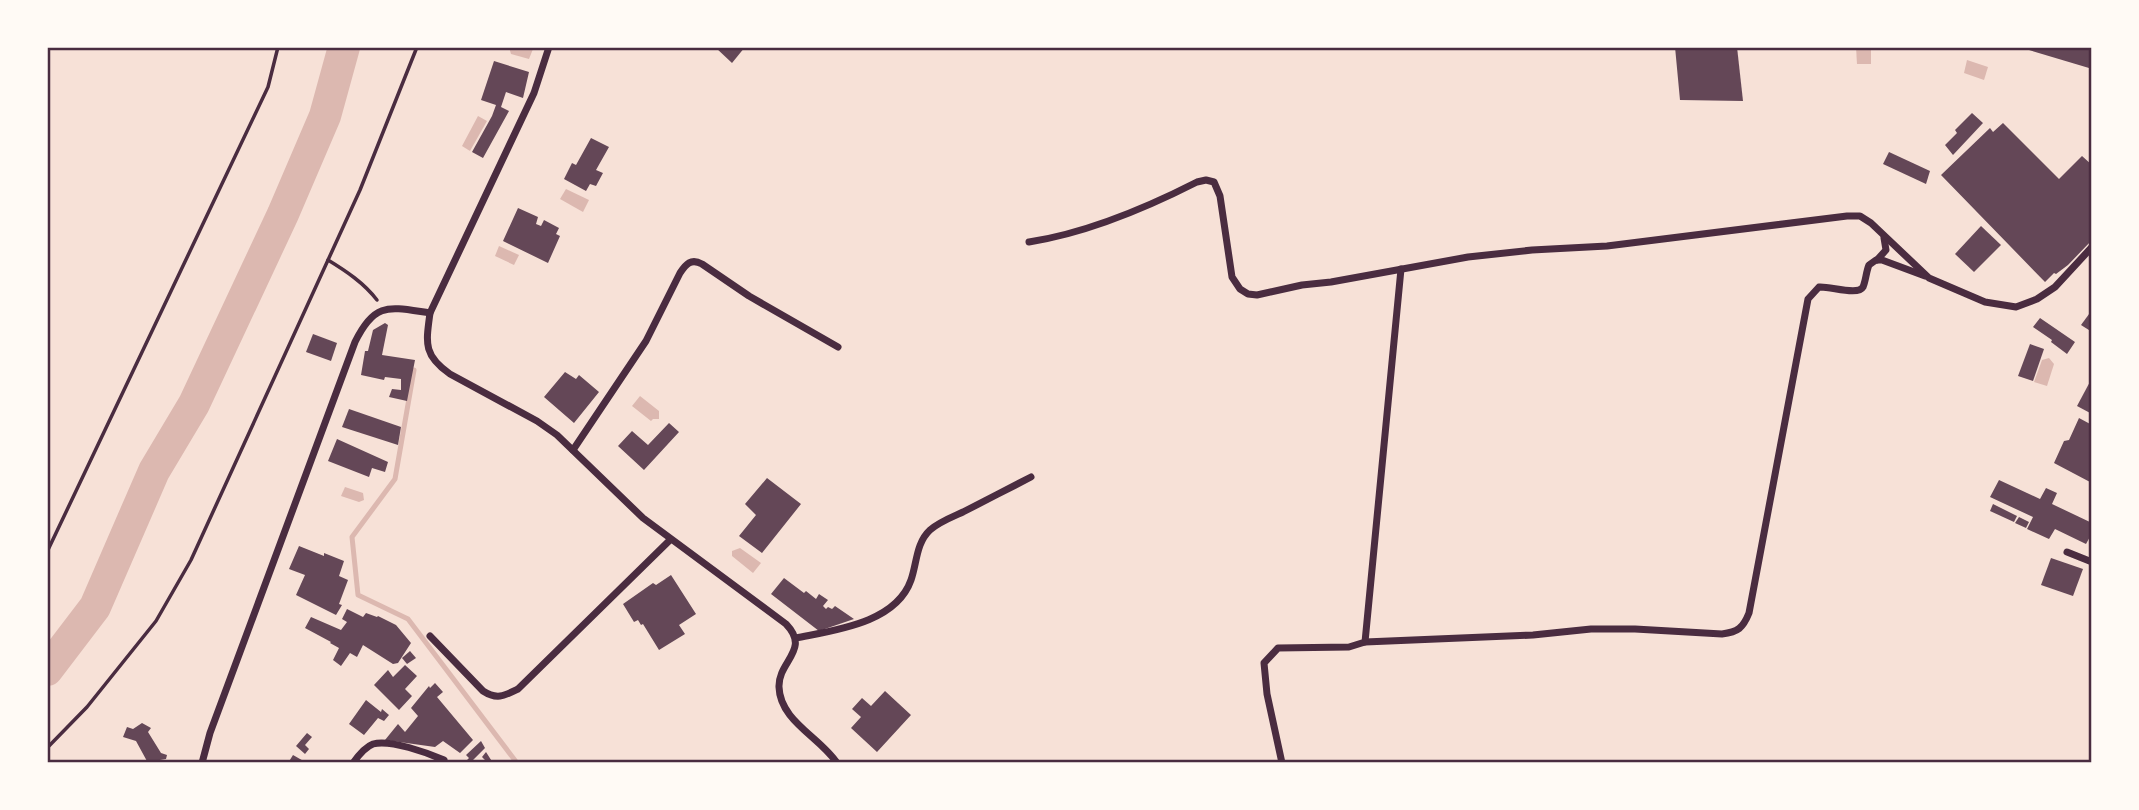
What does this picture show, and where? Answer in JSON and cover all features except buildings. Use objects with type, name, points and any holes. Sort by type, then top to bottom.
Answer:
[{"type":"street","points":[[550,47],[534,93],[430,313],[426,338],[429,354],[439,366],[461,380],[537,421],[573,450],[628,505],[670,540],[793,631],[796,647],[779,682],[782,700],[787,712],[819,742],[836,763]]},
{"type":"street","points":[[1029,242],[1073,233],[1139,209],[1206,180],[1214,183],[1220,196],[1231,277],[1235,284],[1248,294],[1266,294],[1302,285],[1480,256],[1607,246],[1836,216],[1860,216],[1928,278]]},
{"type":"street","points":[[1282,763],[1267,694],[1264,663],[1278,648],[1349,647],[1366,642],[1533,635],[1591,629],[1722,634],[1741,629],[1749,613],[1808,299],[1819,287],[1855,293],[1860,291],[1869,265],[1886,250],[1885,240],[1880,232]]},
{"type":"street","points":[[1876,260],[1882,260],[1985,302],[2016,307],[2037,299],[2055,287],[2092,247]]},
{"type":"street","points":[[573,450],[646,341],[680,273],[690,261],[702,264],[749,296],[838,347]]},
{"type":"street","points":[[1366,642],[1401,269]]},
{"type":"street","points":[[202,763],[210,733],[363,326],[383,309],[430,313]]},
{"type":"street","points":[[796,638],[860,622],[888,610],[905,592],[919,545],[932,529],[1031,477]]},
{"type":"street","points":[[430,636],[492,697],[518,690],[670,540]]},
{"type":"street","points":[[2067,552],[2092,562]]},
{"type":"street","points":[[353,763],[366,748],[374,744],[420,750],[444,760]]},
{"type":"path","points":[[47,552],[268,87],[278,47]]},
{"type":"path","points":[[47,748],[87,707],[156,621],[191,560],[360,190],[417,47]]},
{"type":"path","points":[[328,260],[343,268],[366,287],[383,309]]},
{"type":"shaded area","points":[[509,47],[533,49],[529,59],[511,54]]},
{"type":"shaded area","points":[[1856,47],[1871,47],[1871,64],[1857,64]]},
{"type":"shaded area","points":[[1967,60],[1988,67],[1984,80],[1964,73]]},
{"type":"shaded area","points":[[478,116],[487,121],[470,151],[462,146]]},
{"type":"shaded area","points":[[566,189],[589,200],[583,212],[560,199]]},
{"type":"shaded area","points":[[499,246],[519,255],[514,265],[495,256]]},
{"type":"shaded area","points":[[2049,358],[2054,364],[2047,386],[2034,382],[2042,360]]},
{"type":"shaded area","points":[[640,396],[659,411],[659,419],[651,421],[632,406]]},
{"type":"shaded area","points":[[345,487],[363,493],[364,500],[359,502],[341,496]]},
{"type":"shaded area","points":[[740,548],[761,563],[753,573],[732,556],[732,551]]},
{"type":"waterway","points":[[47,670],[95,607],[154,471],[194,404],[283,214],[325,116],[344,47]]},
{"type":"waterway","points":[[414,370],[395,479],[352,537],[358,595],[408,619],[517,763]]}]
